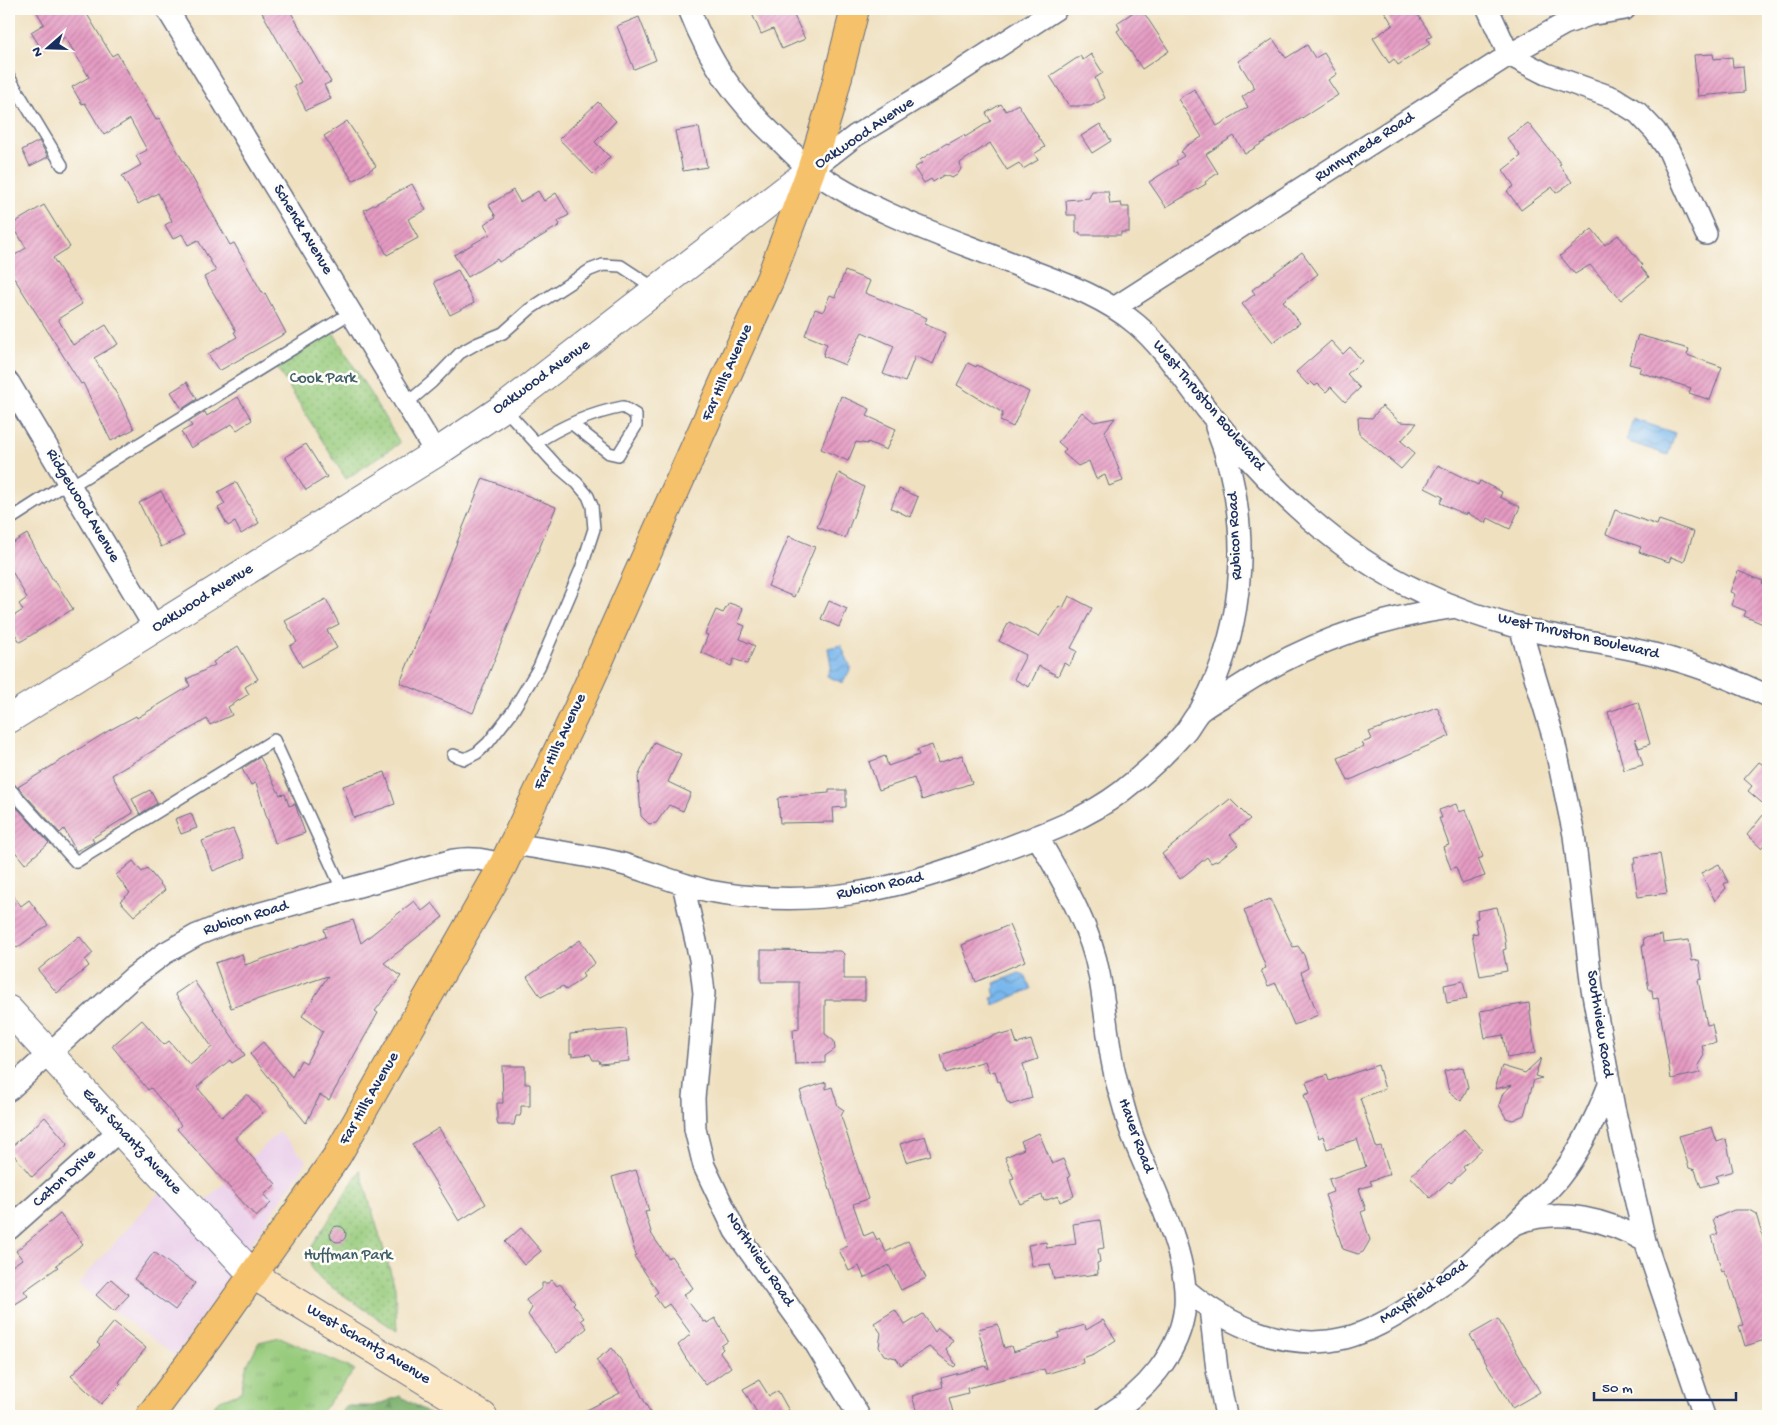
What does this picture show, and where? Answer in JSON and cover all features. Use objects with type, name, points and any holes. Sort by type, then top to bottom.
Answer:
[{"type":"main road","name":"Far Hills Avenue","points":[[150,1416],[337,1156],[509,855],[767,286],[811,170],[832,102],[855,9]]},
{"type":"main road","name":"West Schantz Avenue","points":[[253,1275],[483,1416]]},
{"type":"street","name":"Schenck Avenue","points":[[167,9],[436,453]]},
{"type":"street","name":"West Thruston Boulevard","points":[[689,9],[711,59],[732,90],[768,130],[811,170],[888,212],[1079,290],[1114,308],[1136,324],[1159,346],[1212,416],[1295,506],[1330,536],[1364,561],[1416,590],[1455,607],[1520,627],[1674,659],[1729,678],[1768,696]]},
{"type":"street","name":"Oakwood Avenue","points":[[9,719],[436,453],[504,407],[855,136],[947,80],[1056,9]]},
{"type":"street","points":[[1488,9],[1508,55],[1546,74],[1614,98],[1638,113],[1655,131],[1669,151],[1706,234]]},
{"type":"street","name":"Runnymede Road","points":[[1114,308],[1508,55],[1564,24],[1589,16],[1625,9]]},
{"type":"street","name":"Ridgewood Avenue","points":[[9,383],[155,628]]},
{"type":"street","name":"Rubicon Road","points":[[9,1090],[132,978],[164,953],[188,939],[230,922],[453,860],[471,857],[486,859],[509,855],[613,862],[683,884],[709,890],[770,898],[851,896],[942,873],[1085,815],[1118,794],[1152,766],[1185,732],[1200,712],[1215,684],[1229,640],[1238,597],[1240,554],[1236,505],[1230,470],[1212,416]]},
{"type":"street","name":"Rubicon Road","points":[[1200,712],[1278,663],[1324,641],[1408,615],[1455,607]]},
{"type":"street","name":"Southview Road","points":[[1520,627],[1553,736],[1574,835],[1592,989],[1609,1085],[1645,1241],[1704,1416]]},
{"type":"street","name":"Haver Road","points":[[1037,836],[1064,885],[1089,938],[1099,973],[1109,1044],[1118,1090],[1133,1137],[1168,1223],[1185,1289],[1183,1320],[1174,1345],[1166,1358],[1147,1384],[1124,1406],[1106,1416]]},
{"type":"street","name":"Northview Road","points":[[683,884],[700,959],[704,992],[694,1098],[695,1128],[704,1166],[735,1231],[816,1343],[860,1416]]},
{"type":"street","name":"East Schantz Avenue","points":[[9,1010],[49,1055],[121,1129],[253,1275]]},
{"type":"street","name":"Maysfield Road","points":[[1185,1289],[1210,1308],[1236,1323],[1268,1336],[1298,1341],[1324,1342],[1347,1338],[1374,1327],[1408,1308],[1455,1276],[1516,1223],[1558,1179],[1578,1152],[1596,1118],[1609,1085]]},
{"type":"street","name":"Caton Drive","points":[[9,1229],[121,1129]]},
{"type":"street","name":"Maysfield Road","points":[[1516,1223],[1542,1217],[1563,1216],[1608,1224],[1645,1241]]},
{"type":"street","points":[[1210,1308],[1217,1370],[1226,1416]]},
{"type":"lane","points":[[9,77],[62,165]]},
{"type":"lane","points":[[406,404],[432,382],[460,354],[476,344],[503,333],[530,309],[590,270],[603,265],[621,266],[656,289]]},
{"type":"lane","points":[[9,520],[352,312]]},
{"type":"lane","points":[[536,443],[560,427],[606,410],[623,406],[636,414],[636,426],[618,455],[608,453],[572,424]]},
{"type":"lane","points":[[453,755],[465,759],[477,753],[488,743],[512,712],[538,667],[580,569],[594,529],[592,506],[588,496],[577,483],[556,465],[504,407]]},
{"type":"lane","points":[[9,788],[76,862],[274,740],[344,891]]},
{"type":"shaded area","points":[[279,1132],[307,1161],[175,1356],[78,1284],[174,1176],[200,1206]]},
{"type":"green space","name":"Cook Park","points":[[333,332],[400,443],[346,479],[276,366]]},
{"type":"green space","name":"Huffman Park","points":[[360,1170],[395,1287],[397,1331],[321,1280],[311,1268],[310,1250]]},
{"type":"green space","points":[[280,1337],[355,1370],[318,1416],[207,1416],[218,1401],[241,1392],[246,1367],[259,1342]]},
{"type":"green space","points":[[400,1396],[434,1416],[337,1416],[347,1406],[373,1406]]},
{"type":"water","points":[[1633,419],[1675,433],[1668,455],[1626,441]]},
{"type":"water","points":[[841,645],[851,668],[843,683],[827,676],[831,666],[828,648]]},
{"type":"water","points":[[1019,973],[1025,975],[1031,989],[994,1005],[991,998],[995,997],[994,983]]},
{"type":"building","points":[[35,9],[84,9],[112,56],[117,53],[156,120],[159,118],[230,245],[234,243],[263,294],[265,293],[286,333],[219,371],[208,354],[237,337],[234,332],[236,331],[204,277],[216,271],[198,240],[188,245],[182,234],[173,239],[165,225],[172,221],[158,193],[138,204],[122,176],[141,165],[136,156],[147,150],[130,119],[104,135],[85,103],[82,104],[72,87],[89,77],[65,37],[42,50],[31,32],[44,24]]},
{"type":"building","points":[[260,9],[289,9],[331,82],[324,85],[331,99],[306,110],[294,86],[301,82]]},
{"type":"building","points":[[750,9],[791,9],[805,39],[782,49],[773,29],[761,34]]},
{"type":"building","points":[[1138,9],[1142,14],[1144,13],[1169,51],[1142,69],[1117,31],[1120,29],[1117,23]]},
{"type":"building","points":[[1383,9],[1414,9],[1432,36],[1427,39],[1430,44],[1398,65],[1394,59],[1389,63],[1373,38],[1393,25]]},
{"type":"building","points":[[639,17],[656,60],[634,69],[617,26]]},
{"type":"building","points":[[1273,39],[1286,58],[1307,45],[1315,58],[1324,53],[1337,74],[1328,80],[1338,95],[1245,154],[1234,136],[1206,154],[1218,173],[1205,182],[1206,184],[1166,207],[1149,182],[1178,164],[1176,161],[1184,156],[1181,152],[1186,146],[1202,137],[1178,99],[1194,89],[1217,126],[1248,107],[1242,97],[1255,88],[1238,61]]},
{"type":"building","points":[[1091,54],[1103,73],[1095,78],[1105,98],[1091,106],[1069,106],[1050,76],[1080,56],[1083,60]]},
{"type":"building","points":[[1713,54],[1714,59],[1732,57],[1733,67],[1743,66],[1745,92],[1698,96],[1694,55]]},
{"type":"building","points":[[598,102],[616,121],[595,142],[610,157],[593,174],[559,139]]},
{"type":"building","points":[[1001,104],[1006,111],[1018,104],[1045,147],[1034,154],[1038,160],[1023,169],[1019,163],[1007,170],[990,143],[960,163],[961,169],[957,175],[952,178],[944,175],[933,182],[931,179],[924,183],[914,168],[922,163],[920,160],[947,143],[964,135],[965,137],[991,121],[986,113]]},
{"type":"building","points":[[347,121],[376,166],[353,181],[324,136]]},
{"type":"building","points":[[1528,123],[1561,164],[1559,165],[1572,182],[1556,193],[1552,187],[1521,210],[1507,191],[1514,186],[1503,170],[1521,156],[1507,138]]},
{"type":"building","points":[[1100,124],[1111,141],[1092,153],[1081,136]]},
{"type":"building","points":[[699,127],[707,167],[683,171],[675,131]]},
{"type":"building","points":[[39,141],[48,157],[30,166],[22,150]]},
{"type":"building","points":[[412,184],[426,210],[408,219],[418,238],[387,255],[364,210]]},
{"type":"building","points":[[513,190],[520,202],[538,191],[544,201],[556,193],[569,215],[558,221],[560,225],[499,262],[497,259],[468,277],[454,255],[490,234],[484,224],[496,217],[489,205]]},
{"type":"building","points":[[1092,191],[1108,191],[1110,204],[1121,203],[1122,207],[1129,207],[1129,232],[1121,232],[1121,235],[1080,235],[1080,232],[1076,233],[1076,215],[1067,215],[1066,200],[1089,198]]},
{"type":"building","points":[[44,205],[70,247],[53,258],[82,304],[58,319],[73,345],[106,325],[118,344],[94,358],[120,399],[134,429],[111,441],[83,383],[81,384],[9,270],[9,259],[26,248],[12,224]]},
{"type":"building","points":[[1592,229],[1605,245],[1618,235],[1643,265],[1641,267],[1649,277],[1621,300],[1590,265],[1575,274],[1560,256]]},
{"type":"building","points":[[1302,252],[1318,274],[1283,301],[1300,323],[1273,342],[1242,304],[1255,294],[1252,290]]},
{"type":"building","points":[[458,270],[474,303],[450,315],[434,282]]},
{"type":"building","points":[[845,271],[870,281],[865,293],[927,318],[924,324],[946,333],[933,364],[915,356],[905,382],[883,374],[894,346],[862,332],[845,365],[823,356],[827,344],[805,335],[815,309],[823,312],[830,295],[835,297]]},
{"type":"building","points":[[1638,335],[1689,349],[1687,355],[1722,367],[1710,400],[1689,393],[1691,388],[1639,372],[1641,367],[1629,364]]},
{"type":"building","points":[[1331,341],[1343,354],[1350,347],[1362,361],[1347,374],[1360,388],[1345,402],[1331,387],[1326,392],[1318,384],[1315,386],[1311,382],[1308,385],[1296,372]]},
{"type":"building","points":[[968,363],[976,367],[977,365],[1029,392],[1013,427],[1000,421],[1003,413],[957,385]]},
{"type":"building","points":[[187,382],[197,399],[182,409],[171,392]]},
{"type":"building","points":[[841,396],[870,409],[867,416],[896,429],[886,450],[868,442],[867,444],[856,442],[848,461],[821,449]]},
{"type":"building","points":[[238,397],[252,420],[237,430],[232,424],[191,448],[181,432],[192,426],[189,422],[205,412],[207,416]]},
{"type":"building","points":[[1382,406],[1400,422],[1417,423],[1401,441],[1415,453],[1401,469],[1359,434],[1358,417],[1372,418]]},
{"type":"building","points":[[1082,412],[1094,422],[1115,418],[1105,431],[1123,481],[1109,486],[1105,475],[1096,479],[1089,461],[1078,466],[1063,453],[1066,449],[1058,442]]},
{"type":"building","points":[[306,444],[327,477],[306,490],[285,457]]},
{"type":"building","points":[[1438,465],[1478,485],[1480,481],[1502,492],[1500,497],[1520,507],[1510,529],[1488,518],[1486,523],[1467,513],[1466,515],[1440,503],[1443,497],[1425,488]]},
{"type":"building","points":[[839,473],[864,487],[845,538],[817,527]]},
{"type":"building","points":[[483,478],[556,507],[473,713],[400,683]]},
{"type":"building","points":[[236,482],[259,523],[241,534],[235,522],[228,526],[218,508],[225,504],[218,492]]},
{"type":"building","points":[[899,489],[918,497],[910,517],[891,508]]},
{"type":"building","points":[[161,491],[184,536],[161,547],[139,503]]},
{"type":"building","points":[[1615,510],[1657,525],[1659,520],[1694,532],[1684,562],[1671,557],[1669,562],[1639,552],[1641,547],[1606,534]]},
{"type":"building","points":[[27,534],[54,582],[73,609],[20,642],[9,624],[9,619],[23,610],[19,604],[27,598],[9,566],[9,545]]},
{"type":"building","points":[[789,536],[815,547],[794,597],[768,586]]},
{"type":"building","points":[[1738,571],[1763,581],[1762,583],[1768,585],[1768,626],[1744,616],[1746,611],[1731,605],[1735,594],[1730,592]]},
{"type":"building","points":[[1069,596],[1092,608],[1071,648],[1077,651],[1069,666],[1064,663],[1058,676],[1039,666],[1029,687],[1014,679],[1026,655],[999,641],[1009,622],[1039,637],[1059,606],[1063,608]]},
{"type":"building","points":[[326,599],[339,624],[327,630],[337,648],[302,667],[290,646],[297,642],[285,621]]},
{"type":"building","points":[[829,601],[847,609],[839,627],[821,619]]},
{"type":"building","points":[[729,603],[743,608],[738,623],[745,626],[740,639],[755,646],[747,664],[734,659],[731,666],[701,652],[708,635],[705,634],[716,610],[723,613]]},
{"type":"building","points":[[238,646],[258,679],[245,687],[249,694],[228,707],[232,715],[210,725],[207,719],[112,775],[133,813],[92,838],[94,842],[76,851],[64,829],[60,833],[18,787],[108,731],[136,716],[137,718],[190,686],[187,679],[215,665],[213,662]]},
{"type":"building","points":[[1638,702],[1650,744],[1639,748],[1635,739],[1643,765],[1624,770],[1608,712]]},
{"type":"building","points":[[1437,707],[1450,736],[1348,781],[1338,758],[1364,746],[1362,743],[1372,739],[1369,732]]},
{"type":"building","points":[[654,742],[681,754],[668,782],[691,793],[683,811],[669,805],[656,823],[649,824],[641,816],[638,777]]},
{"type":"building","points":[[932,745],[938,763],[962,755],[972,783],[922,800],[914,778],[879,790],[869,762],[885,756],[888,766],[919,755],[917,750]]},
{"type":"building","points":[[260,757],[280,795],[285,794],[289,806],[295,804],[305,833],[275,843],[256,783],[251,785],[242,769]]},
{"type":"building","points":[[1759,762],[1768,768],[1768,808],[1748,791],[1752,786],[1744,779]]},
{"type":"building","points":[[385,772],[395,804],[354,818],[343,786]]},
{"type":"building","points":[[150,790],[157,803],[140,814],[132,799]]},
{"type":"building","points":[[829,790],[846,790],[846,807],[833,808],[834,822],[780,823],[778,799],[781,797],[829,793]]},
{"type":"building","points":[[9,799],[49,843],[25,864],[9,844]]},
{"type":"building","points":[[1230,799],[1250,819],[1230,835],[1238,845],[1211,863],[1207,857],[1180,879],[1162,854]]},
{"type":"building","points":[[1456,804],[1459,812],[1466,810],[1483,857],[1478,859],[1485,876],[1462,884],[1456,867],[1451,869],[1443,847],[1449,845],[1439,818],[1442,818],[1439,810]]},
{"type":"building","points":[[1768,809],[1768,840],[1761,848],[1747,835]]},
{"type":"building","points":[[191,813],[197,828],[181,834],[175,819]]},
{"type":"building","points":[[233,829],[245,858],[213,871],[202,841]]},
{"type":"building","points":[[1660,854],[1667,893],[1638,897],[1633,863],[1636,863],[1635,857]]},
{"type":"building","points":[[133,861],[142,872],[147,868],[165,890],[134,916],[120,901],[130,893],[116,875]]},
{"type":"building","points":[[1719,864],[1728,882],[1724,884],[1726,888],[1715,901],[1701,873]]},
{"type":"building","points":[[9,890],[21,906],[29,900],[48,925],[17,948],[9,937]]},
{"type":"building","points":[[1270,899],[1293,947],[1298,946],[1304,955],[1308,968],[1301,972],[1318,1015],[1294,1025],[1276,983],[1268,986],[1261,970],[1266,968],[1244,910]]},
{"type":"building","points":[[414,901],[422,911],[432,903],[443,917],[384,963],[401,976],[375,1011],[378,1013],[329,1100],[320,1095],[306,1123],[250,1054],[263,1042],[292,1077],[301,1060],[306,1063],[323,1031],[302,1016],[328,976],[231,1008],[215,963],[242,954],[245,965],[326,937],[324,929],[353,920],[361,943]]},
{"type":"building","points":[[1497,907],[1505,939],[1506,949],[1503,950],[1507,971],[1480,976],[1472,934],[1478,933],[1475,919],[1478,918],[1477,911]]},
{"type":"building","points":[[1009,925],[1025,961],[976,982],[962,945]]},
{"type":"building","points":[[1662,935],[1663,943],[1689,940],[1692,961],[1699,960],[1702,979],[1698,980],[1707,1025],[1712,1024],[1716,1043],[1702,1045],[1704,1055],[1698,1065],[1700,1073],[1671,1079],[1658,998],[1653,999],[1652,990],[1649,990],[1642,946],[1644,946],[1643,938]]},
{"type":"building","points":[[79,936],[93,953],[85,960],[89,966],[57,993],[38,970]]},
{"type":"building","points":[[580,940],[595,963],[582,973],[584,977],[566,990],[563,986],[541,997],[527,977]]},
{"type":"building","points":[[761,950],[841,951],[844,954],[844,979],[865,979],[865,1000],[825,1000],[825,1034],[834,1041],[835,1049],[825,1056],[825,1063],[795,1064],[793,1030],[799,1029],[799,982],[761,982]]},
{"type":"building","points":[[194,981],[245,1055],[232,1063],[230,1060],[197,1087],[222,1117],[247,1094],[263,1113],[235,1138],[276,1184],[264,1195],[271,1203],[256,1217],[177,1129],[181,1125],[151,1088],[148,1090],[112,1046],[142,1020],[164,1045],[169,1041],[190,1065],[212,1047],[175,994]]},
{"type":"building","points":[[1463,981],[1467,999],[1447,1003],[1444,985]]},
{"type":"building","points":[[1529,1003],[1535,1053],[1507,1058],[1503,1035],[1485,1038],[1480,1011]]},
{"type":"building","points":[[626,1029],[629,1061],[600,1064],[599,1060],[593,1060],[590,1054],[572,1056],[572,1053],[570,1054],[570,1034]]},
{"type":"building","points":[[1013,1032],[1017,1044],[1031,1040],[1038,1059],[1023,1064],[1032,1098],[1010,1105],[1007,1102],[1000,1081],[998,1082],[995,1071],[989,1073],[985,1061],[946,1073],[941,1055],[1001,1033],[1002,1035]]},
{"type":"building","points":[[1541,1058],[1535,1076],[1542,1078],[1534,1080],[1524,1115],[1513,1120],[1506,1118],[1499,1105],[1503,1093],[1512,1085],[1495,1089],[1502,1066],[1525,1073]]},
{"type":"building","points":[[1378,1065],[1385,1089],[1360,1098],[1376,1147],[1381,1146],[1390,1174],[1370,1181],[1372,1185],[1359,1189],[1366,1210],[1361,1212],[1370,1240],[1363,1252],[1358,1254],[1343,1249],[1325,1195],[1333,1192],[1329,1179],[1366,1167],[1357,1139],[1327,1149],[1323,1136],[1319,1138],[1304,1095],[1310,1093],[1306,1082],[1327,1075],[1329,1081]]},
{"type":"building","points":[[502,1066],[525,1066],[525,1084],[530,1084],[530,1106],[521,1106],[520,1116],[516,1116],[514,1125],[498,1125],[497,1122],[497,1103],[503,1103]]},
{"type":"building","points":[[1463,1067],[1468,1087],[1461,1101],[1449,1092],[1444,1071]]},
{"type":"building","points":[[826,1082],[826,1089],[832,1087],[838,1106],[844,1110],[841,1116],[868,1199],[853,1204],[864,1236],[873,1232],[877,1240],[879,1238],[886,1252],[908,1241],[926,1278],[901,1290],[889,1265],[864,1278],[859,1266],[849,1271],[839,1250],[848,1246],[800,1097],[802,1097],[800,1091]]},
{"type":"building","points":[[45,1117],[68,1144],[32,1177],[9,1149]]},
{"type":"building","points":[[1712,1127],[1717,1142],[1726,1139],[1733,1171],[1716,1176],[1718,1182],[1701,1187],[1695,1170],[1689,1168],[1679,1136]]},
{"type":"building","points":[[439,1128],[486,1204],[459,1221],[412,1144]]},
{"type":"building","points":[[1464,1129],[1482,1149],[1463,1167],[1465,1170],[1430,1198],[1410,1176]]},
{"type":"building","points":[[1039,1133],[1052,1164],[1063,1159],[1070,1176],[1068,1177],[1074,1196],[1060,1202],[1058,1196],[1044,1201],[1042,1195],[1020,1204],[1011,1183],[1011,1179],[1014,1178],[1005,1157],[1024,1149],[1021,1141]]},
{"type":"building","points":[[925,1136],[931,1155],[906,1162],[900,1144]]},
{"type":"building","points":[[636,1170],[649,1211],[645,1212],[652,1235],[668,1258],[671,1256],[693,1288],[683,1295],[704,1322],[706,1321],[707,1323],[715,1318],[728,1341],[721,1346],[723,1349],[720,1352],[731,1367],[706,1385],[678,1345],[691,1334],[669,1304],[663,1308],[654,1295],[658,1292],[634,1256],[636,1255],[612,1177]]},
{"type":"building","points":[[1734,1210],[1749,1210],[1756,1214],[1768,1255],[1768,1339],[1745,1346],[1739,1326],[1743,1325],[1729,1280],[1724,1271],[1722,1272],[1712,1236],[1718,1234],[1713,1219]]},
{"type":"building","points":[[60,1214],[83,1244],[56,1265],[58,1267],[24,1291],[28,1296],[9,1308],[9,1268],[22,1259],[16,1251]]},
{"type":"building","points":[[1100,1220],[1104,1248],[1098,1249],[1100,1262],[1097,1263],[1098,1274],[1054,1279],[1050,1264],[1032,1266],[1028,1245],[1046,1242],[1047,1248],[1076,1244],[1073,1224]]},
{"type":"building","points":[[335,1226],[341,1226],[346,1231],[344,1240],[335,1242],[330,1237],[330,1231]]},
{"type":"building","points":[[521,1228],[541,1251],[524,1265],[505,1242]]},
{"type":"building","points":[[154,1252],[195,1283],[175,1310],[134,1279]]},
{"type":"building","points":[[111,1279],[129,1295],[114,1311],[96,1295]]},
{"type":"building","points":[[552,1280],[557,1286],[560,1284],[575,1302],[573,1304],[584,1318],[581,1320],[587,1328],[557,1353],[528,1315],[532,1308],[526,1300],[542,1288],[542,1283],[548,1283]]},
{"type":"building","points":[[895,1310],[905,1325],[923,1314],[935,1332],[938,1328],[953,1340],[946,1349],[956,1365],[954,1367],[929,1347],[901,1365],[896,1358],[884,1355],[879,1347],[881,1333],[874,1323]]},
{"type":"building","points":[[1498,1319],[1540,1392],[1512,1408],[1470,1335]]},
{"type":"building","points":[[1103,1320],[1116,1340],[1094,1354],[1082,1358],[1083,1363],[1046,1374],[1044,1369],[967,1388],[968,1393],[949,1398],[954,1416],[918,1416],[912,1396],[943,1387],[941,1378],[985,1366],[989,1369],[978,1329],[998,1324],[1004,1348],[1011,1346],[1013,1352],[1059,1338],[1058,1333],[1085,1325],[1086,1330]]},
{"type":"building","points":[[114,1322],[146,1348],[119,1382],[121,1384],[101,1404],[71,1376],[100,1345],[97,1343]]},
{"type":"building","points":[[612,1348],[628,1370],[652,1416],[575,1416],[620,1393],[596,1360]]},
{"type":"building","points":[[759,1380],[769,1396],[778,1391],[792,1416],[759,1416],[743,1389]]}]
